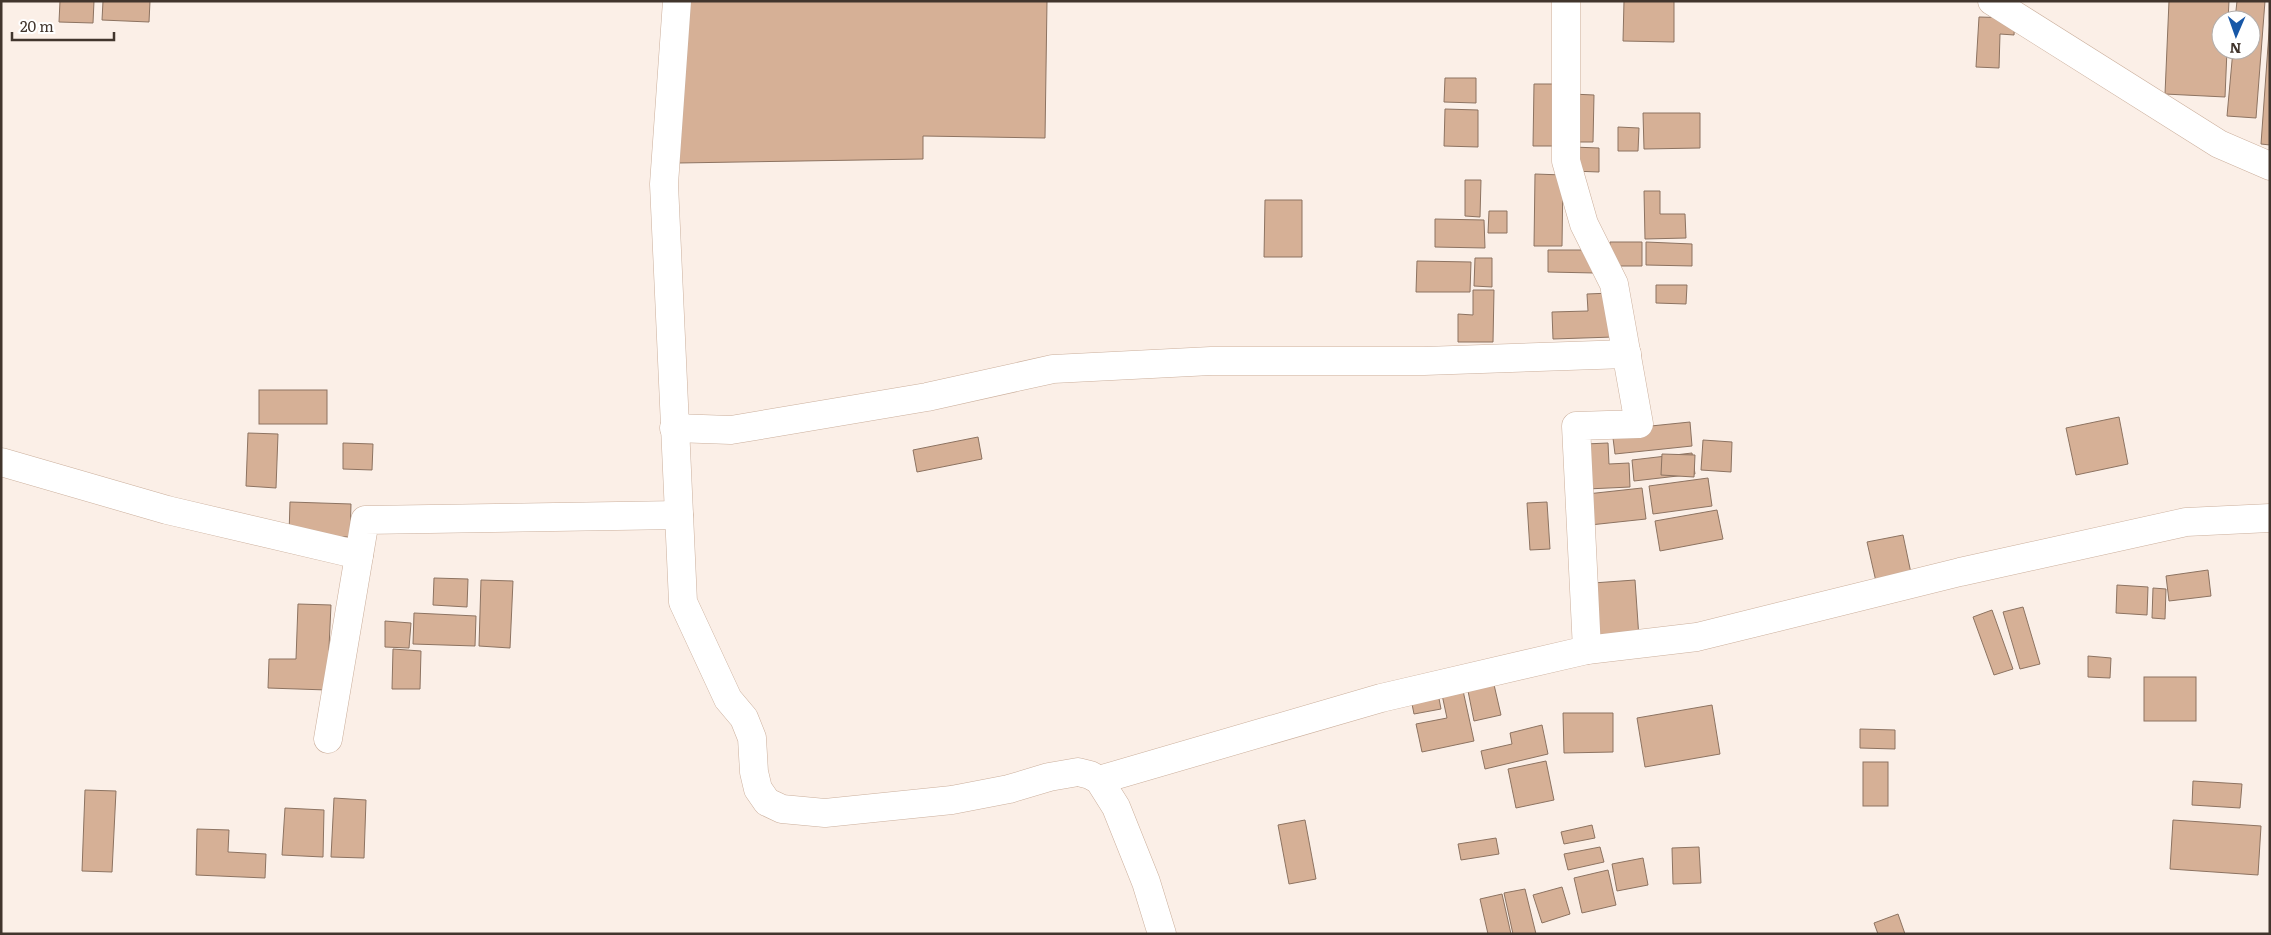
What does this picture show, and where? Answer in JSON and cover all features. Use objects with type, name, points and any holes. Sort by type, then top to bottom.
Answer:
[{"type":"street","points":[[677,1],[664,184],[683,602],[728,699],[744,718],[752,738],[754,772],[758,789],[767,802],[782,810],[825,813],[952,800],[1009,789],[1050,777],[1078,772],[1090,775],[1099,780],[1116,807],[1146,882],[1162,934]]},
{"type":"street","points":[[1566,1],[1566,162],[1584,224],[1614,284],[1639,424],[1576,426],[1588,650]]},
{"type":"street","points":[[1992,1],[2220,144],[2270,166]]},
{"type":"street","points":[[674,428],[731,430],[927,397],[1053,369],[1211,361],[1424,362],[1627,354]]},
{"type":"street","points":[[1,462],[167,510],[359,555]]},
{"type":"street","points":[[328,739],[365,520],[679,515]]},
{"type":"street","points":[[1099,780],[1381,698],[1588,650],[1696,637],[1960,572],[2186,522],[2270,518]]},
{"type":"building","points":[[60,1],[94,1],[93,23],[59,22]]},
{"type":"building","points":[[103,1],[150,1],[149,22],[102,20]]},
{"type":"building","points":[[684,1],[1047,1],[1045,138],[923,136],[923,159],[678,163]]},
{"type":"building","points":[[1624,1],[1674,1],[1674,42],[1623,41]]},
{"type":"building","points":[[2169,1],[2229,1],[2229,10],[2211,10],[2211,60],[2227,60],[2225,97],[2165,94]]},
{"type":"building","points":[[2237,1],[2265,1],[2261,53],[2261,10],[2236,10]]},
{"type":"building","points":[[1979,17],[2015,18],[2014,35],[2000,34],[1999,68],[1976,67]]},
{"type":"building","points":[[2270,18],[2270,145],[2261,144]]},
{"type":"building","points":[[2232,60],[2260,60],[2256,118],[2227,116]]},
{"type":"building","points":[[1445,78],[1476,78],[1476,103],[1444,102]]},
{"type":"building","points":[[1534,84],[1560,84],[1559,146],[1533,146]]},
{"type":"building","points":[[1572,94],[1594,95],[1593,142],[1571,142]]},
{"type":"building","points":[[1445,109],[1478,110],[1478,147],[1444,146]]},
{"type":"building","points":[[1643,113],[1700,113],[1700,148],[1644,149]]},
{"type":"building","points":[[1618,127],[1639,128],[1638,151],[1618,151]]},
{"type":"building","points":[[1572,147],[1599,148],[1599,172],[1572,171]]},
{"type":"building","points":[[1535,174],[1563,175],[1562,246],[1534,246]]},
{"type":"building","points":[[1465,180],[1481,180],[1480,217],[1465,216]]},
{"type":"building","points":[[1644,191],[1660,191],[1660,214],[1685,214],[1686,238],[1645,239]]},
{"type":"building","points":[[1265,200],[1302,200],[1302,257],[1264,257]]},
{"type":"building","points":[[1489,211],[1507,211],[1507,233],[1488,233]]},
{"type":"building","points":[[1435,219],[1484,220],[1485,248],[1435,247]]},
{"type":"building","points":[[1610,242],[1642,242],[1642,266],[1609,266]]},
{"type":"building","points":[[1646,242],[1692,244],[1692,266],[1646,265]]},
{"type":"building","points":[[1548,250],[1595,250],[1595,273],[1548,272]]},
{"type":"building","points":[[1475,258],[1492,258],[1492,287],[1474,286]]},
{"type":"building","points":[[1417,261],[1471,262],[1470,292],[1416,292]]},
{"type":"building","points":[[1656,285],[1687,285],[1686,304],[1656,303]]},
{"type":"building","points":[[1473,290],[1494,290],[1493,342],[1458,342],[1458,314],[1473,315]]},
{"type":"building","points":[[1611,293],[1613,337],[1553,339],[1552,312],[1588,311],[1587,294]]},
{"type":"building","points":[[259,390],[327,390],[327,424],[259,424]]},
{"type":"building","points":[[2119,417],[2128,464],[2076,475],[2066,428]]},
{"type":"building","points":[[1690,422],[1692,446],[1615,454],[1612,430]]},
{"type":"building","points":[[248,433],[278,434],[276,488],[246,486]]},
{"type":"building","points":[[978,437],[982,459],[917,472],[913,450]]},
{"type":"building","points":[[1703,440],[1732,442],[1731,472],[1701,470]]},
{"type":"building","points":[[343,443],[373,444],[372,470],[343,469]]},
{"type":"building","points":[[1608,443],[1609,464],[1629,463],[1630,487],[1587,489],[1585,444]]},
{"type":"building","points":[[1692,453],[1695,474],[1634,481],[1632,460]]},
{"type":"building","points":[[1662,454],[1695,455],[1694,477],[1661,475]]},
{"type":"building","points":[[1708,478],[1712,506],[1653,514],[1649,486]]},
{"type":"building","points":[[1642,488],[1646,519],[1590,525],[1587,494]]},
{"type":"building","points":[[290,502],[351,504],[350,537],[289,535]]},
{"type":"building","points":[[1547,502],[1550,549],[1530,550],[1527,503]]},
{"type":"building","points":[[1717,510],[1723,539],[1660,551],[1655,521]]},
{"type":"building","points":[[1903,535],[1912,578],[1877,586],[1867,542]]},
{"type":"building","points":[[2208,570],[2211,596],[2169,601],[2166,576]]},
{"type":"building","points":[[434,578],[468,579],[467,607],[433,605]]},
{"type":"building","points":[[481,580],[513,581],[510,648],[479,646]]},
{"type":"building","points":[[1635,580],[1639,638],[1598,641],[1593,583]]},
{"type":"building","points":[[2117,585],[2148,587],[2147,615],[2116,613]]},
{"type":"building","points":[[2153,588],[2166,589],[2165,619],[2152,618]]},
{"type":"building","points":[[298,604],[331,605],[327,690],[268,688],[269,659],[296,659]]},
{"type":"building","points":[[2023,607],[2040,664],[2020,669],[2003,612]]},
{"type":"building","points":[[1992,610],[2013,669],[1994,675],[1973,617]]},
{"type":"building","points":[[414,613],[476,616],[475,646],[413,644]]},
{"type":"building","points":[[385,621],[411,623],[409,648],[385,647]]},
{"type":"building","points":[[393,649],[421,651],[420,689],[392,689]]},
{"type":"building","points":[[2088,656],[2111,658],[2110,678],[2088,677]]},
{"type":"building","points":[[1492,676],[1501,715],[1474,721],[1466,681]]},
{"type":"building","points":[[2144,677],[2196,677],[2196,721],[2144,721]]},
{"type":"building","points":[[1462,686],[1474,741],[1422,752],[1416,724],[1447,718],[1441,690]]},
{"type":"building","points":[[1437,688],[1441,709],[1414,714],[1410,694]]},
{"type":"building","points":[[1712,705],[1720,754],[1645,767],[1637,718]]},
{"type":"building","points":[[1563,713],[1613,713],[1613,752],[1564,753]]},
{"type":"building","points":[[1542,725],[1548,754],[1485,769],[1481,751],[1512,744],[1510,733]]},
{"type":"building","points":[[1860,729],[1895,730],[1895,749],[1860,748]]},
{"type":"building","points":[[1546,761],[1554,800],[1516,808],[1508,769]]},
{"type":"building","points":[[1863,762],[1888,762],[1888,806],[1863,806]]},
{"type":"building","points":[[2193,781],[2242,784],[2240,808],[2192,805]]},
{"type":"building","points":[[85,790],[116,791],[112,872],[82,871]]},
{"type":"building","points":[[334,798],[366,800],[364,858],[331,857]]},
{"type":"building","points":[[285,808],[324,810],[323,857],[282,855]]},
{"type":"building","points":[[1305,820],[1316,879],[1289,884],[1278,825]]},
{"type":"building","points":[[2173,820],[2261,826],[2258,875],[2170,869]]},
{"type":"building","points":[[1592,825],[1595,838],[1564,844],[1561,832]]},
{"type":"building","points":[[197,829],[229,830],[228,852],[266,854],[265,878],[196,875]]},
{"type":"building","points":[[1496,838],[1499,854],[1461,860],[1458,844]]},
{"type":"building","points":[[1600,847],[1604,862],[1568,870],[1564,854]]},
{"type":"building","points":[[1699,847],[1701,883],[1673,884],[1672,848]]},
{"type":"building","points":[[1643,858],[1648,885],[1617,891],[1612,864]]},
{"type":"building","points":[[1608,870],[1616,905],[1582,913],[1574,878]]},
{"type":"building","points":[[1562,887],[1570,914],[1542,923],[1533,895]]},
{"type":"building","points":[[1525,889],[1536,934],[1513,934],[1504,893]]},
{"type":"building","points":[[1502,894],[1511,934],[1488,934],[1480,899]]},
{"type":"building","points":[[1898,914],[1905,934],[1878,934],[1874,923]]}]
